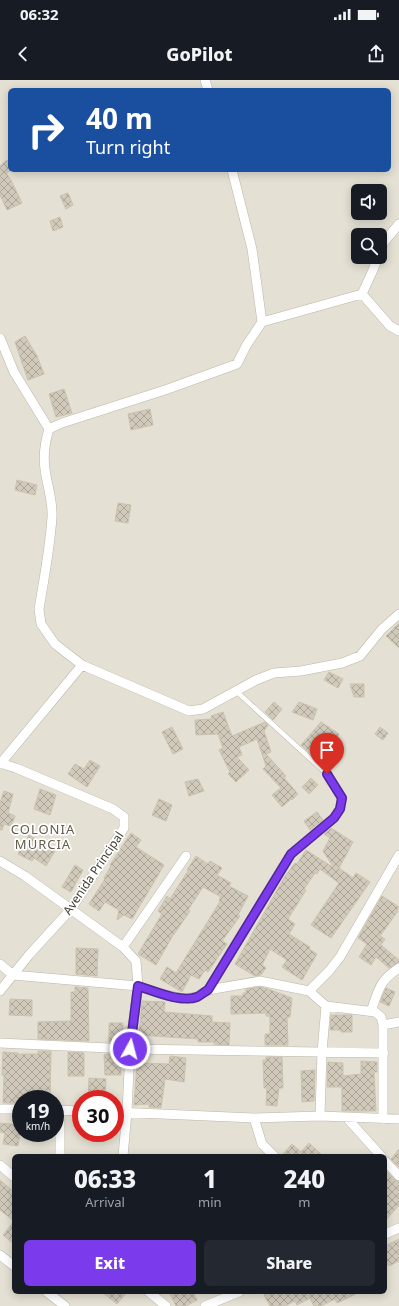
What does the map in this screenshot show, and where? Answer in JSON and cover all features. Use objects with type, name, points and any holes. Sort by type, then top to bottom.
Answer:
[{"type":"street","points":[[233,172],[252,249],[262,322]]},
{"type":"street","points":[[387,238],[399,224]]},
{"type":"street","points":[[49,429],[62,423],[158,392],[237,364],[246,346],[262,322],[362,294],[375,264]]},
{"type":"street","points":[[362,294],[390,326],[399,331]]},
{"type":"street","points":[[0,338],[14,372],[49,429],[44,453],[52,516],[39,609],[41,624],[55,644],[82,665],[189,711],[203,709],[236,690],[274,673],[308,670],[342,663],[360,656],[382,628],[399,614]]},
{"type":"street","points":[[0,763],[82,665]]},
{"type":"street","name":"Avenida Principal","points":[[0,763],[16,768],[113,809],[124,817],[124,828],[71,909],[0,991]]},
{"type":"street","points":[[208,990],[291,854],[334,818],[340,809],[342,798]]},
{"type":"street","points":[[309,991],[329,971],[340,957],[399,855]]},
{"type":"street","points":[[123,947],[186,856]]},
{"type":"street","points":[[0,861],[25,876],[123,947],[136,961],[138,986],[130,1049],[123,1154]]},
{"type":"street","points":[[0,964],[13,975],[138,986],[161,994],[185,999],[196,997],[208,990],[260,981],[309,991],[326,1006],[370,1011],[378,1014],[383,1025],[383,1119]]},
{"type":"street","points":[[370,1011],[381,983],[399,968]]},
{"type":"street","points":[[320,1116],[322,1052],[326,1006]]},
{"type":"street","points":[[383,1025],[399,1022]]},
{"type":"street","points":[[0,1043],[130,1049],[384,1053]]},
{"type":"street","points":[[0,1109],[12,1109]]},
{"type":"street","points":[[127,1112],[254,1118],[320,1116],[399,1119]]},
{"type":"street","points":[[346,1117],[379,1154]]},
{"type":"street","points":[[254,1118],[262,1144],[272,1154]]},
{"type":"street","points":[[59,1142],[60,1154]]},
{"type":"street","points":[[387,1163],[399,1176]]},
{"type":"street","points":[[0,1165],[12,1175]]},
{"type":"street","points":[[387,1233],[399,1228]]},
{"type":"street","points":[[0,1255],[12,1264]]},
{"type":"street","points":[[50,1294],[65,1306]]},
{"type":"street","points":[[151,1294],[166,1306]]},
{"type":"street","points":[[205,1306],[234,1294]]},
{"type":"lane","points":[[236,690],[327,774],[342,798]]},
{"type":"shaded area","points":[[0,80],[399,80],[399,1306],[0,1306]]},
{"type":"building","points":[[7,160],[8,161],[8,172],[6,173],[22,203],[7,210],[0,195],[0,166]]},
{"type":"building","points":[[68,193],[73,205],[66,209],[60,196]]},
{"type":"building","points":[[60,217],[63,227],[53,231],[50,221]]},
{"type":"building","points":[[25,336],[37,356],[44,374],[28,380],[15,342]]},
{"type":"building","points":[[64,389],[72,413],[56,417],[49,394]]},
{"type":"building","points":[[150,409],[153,425],[131,430],[128,414]]},
{"type":"building","points":[[17,480],[37,485],[35,495],[15,490]]},
{"type":"building","points":[[118,503],[131,505],[128,523],[115,521]]},
{"type":"building","points":[[399,623],[399,648],[386,636]]},
{"type":"building","points":[[329,672],[343,679],[338,688],[324,680]]},
{"type":"building","points":[[350,684],[364,684],[364,697],[354,697]]},
{"type":"building","points":[[274,702],[282,709],[273,720],[265,712]]},
{"type":"building","points":[[299,702],[317,709],[313,720],[292,712]]},
{"type":"building","points":[[223,712],[232,736],[265,722],[268,725],[264,731],[271,752],[266,754],[286,776],[284,778],[298,794],[282,807],[272,795],[281,788],[263,769],[266,766],[257,739],[239,747],[242,755],[237,757],[249,770],[236,782],[228,774],[230,772],[219,750],[223,748],[218,734],[196,735],[195,720],[212,719],[211,716]]},
{"type":"building","points":[[321,722],[339,734],[333,744],[329,741],[314,757],[301,745]]},
{"type":"building","points":[[172,727],[183,749],[173,754],[162,732]]},
{"type":"building","points":[[380,727],[388,733],[383,740],[375,734]]},
{"type":"building","points":[[90,760],[100,766],[87,787],[68,774],[75,764],[84,769]]},
{"type":"building","points":[[311,778],[318,785],[309,794],[302,787]]},
{"type":"building","points":[[198,779],[204,791],[189,796],[185,782]]},
{"type":"building","points":[[40,789],[56,795],[50,815],[34,809]]},
{"type":"building","points":[[4,791],[13,794],[8,813],[15,816],[11,826],[4,824],[2,830],[0,830],[0,803]]},
{"type":"building","points":[[159,799],[172,805],[166,821],[152,815]]},
{"type":"building","points":[[317,812],[323,820],[310,830],[304,821]]},
{"type":"building","points":[[331,828],[353,842],[339,868],[353,878],[356,873],[370,882],[331,938],[311,925],[339,883],[320,869],[317,874],[315,873],[304,889],[306,890],[288,919],[295,924],[289,934],[310,947],[309,949],[317,954],[302,980],[282,967],[287,960],[270,949],[262,965],[266,968],[261,975],[255,976],[235,964],[284,878],[295,863],[297,864],[306,850],[334,868],[323,851],[330,838],[324,834]]},
{"type":"building","points":[[131,833],[141,840],[136,847],[164,865],[132,919],[124,915],[117,920],[119,910],[105,902],[99,911],[89,904],[105,879],[104,878],[111,866],[110,865]]},
{"type":"building","points":[[29,835],[55,851],[46,866],[34,858],[32,861],[18,854]]},
{"type":"building","points":[[196,856],[208,864],[210,861],[222,868],[217,875],[231,883],[229,886],[248,896],[238,915],[240,916],[222,941],[227,944],[208,972],[205,970],[199,979],[191,975],[182,992],[160,979],[167,967],[176,973],[213,913],[221,897],[203,887],[188,910],[190,911],[172,937],[156,965],[138,954],[162,914],[158,911],[167,896],[170,899]]},
{"type":"building","points":[[75,865],[83,870],[71,892],[62,887]]},
{"type":"building","points":[[382,896],[399,907],[397,910],[398,911],[380,936],[385,939],[381,945],[399,960],[399,962],[389,968],[376,957],[371,965],[359,957],[367,944],[358,938]]},
{"type":"building","points":[[76,948],[98,949],[97,976],[76,974]]},
{"type":"building","points":[[75,987],[88,988],[89,1041],[38,1039],[38,1022],[71,1021],[71,992],[75,992]]},
{"type":"building","points":[[260,987],[292,998],[290,1017],[287,1017],[288,1045],[265,1045],[265,1034],[270,1034],[270,1016],[266,1016],[266,1013],[231,1014],[231,996],[243,996],[243,993],[246,993],[246,989]]},
{"type":"building","points":[[386,988],[395,992],[389,1006],[380,1002]]},
{"type":"building","points":[[10,999],[32,1000],[32,1016],[9,1015]]},
{"type":"building","points":[[142,1001],[165,1002],[164,1012],[212,1016],[212,1022],[230,1023],[229,1045],[214,1044],[214,1042],[198,1042],[198,1039],[139,1035]]},
{"type":"building","points":[[331,1015],[352,1015],[352,1032],[330,1030]]},
{"type":"building","points":[[109,1023],[123,1023],[122,1043],[109,1042]]},
{"type":"building","points":[[38,1051],[51,1051],[50,1090],[12,1090],[12,1103],[3,1103],[3,1052],[38,1054]]},
{"type":"building","points":[[68,1052],[84,1053],[84,1076],[68,1076]]},
{"type":"building","points":[[104,1055],[121,1055],[121,1075],[105,1075]]},
{"type":"building","points":[[170,1056],[186,1058],[184,1082],[165,1079],[161,1108],[149,1107],[149,1104],[134,1105],[137,1063],[169,1064]]},
{"type":"building","points":[[266,1057],[282,1057],[283,1088],[279,1088],[277,1106],[266,1105],[267,1088],[264,1088],[263,1060],[266,1060]]},
{"type":"building","points":[[361,1061],[377,1062],[377,1072],[374,1072],[376,1111],[342,1111],[342,1087],[327,1087],[328,1062],[343,1063],[343,1076],[361,1074]]},
{"type":"building","points":[[315,1070],[314,1101],[302,1102],[301,1071]]},
{"type":"building","points":[[89,1078],[106,1079],[105,1090],[88,1090]]},
{"type":"building","points":[[0,1123],[12,1124],[12,1142],[19,1142],[18,1146],[3,1144],[5,1133],[0,1132]]},
{"type":"building","points":[[309,1143],[321,1154],[283,1154],[292,1144],[301,1152]]},
{"type":"building","points":[[399,1149],[399,1167],[391,1159]]},
{"type":"building","points":[[387,1172],[399,1182],[399,1205],[387,1219]]},
{"type":"building","points":[[0,1180],[12,1190],[12,1219],[0,1210]]},
{"type":"building","points":[[12,1224],[12,1242],[3,1235]]},
{"type":"building","points":[[399,1239],[399,1261],[389,1266],[387,1265],[387,1245]]},
{"type":"building","points":[[104,1294],[125,1294],[117,1304]]},
{"type":"building","points":[[170,1294],[194,1294],[197,1300],[186,1306],[176,1306]]},
{"type":"building","points":[[356,1294],[337,1303],[335,1299],[321,1306],[314,1306],[310,1298],[297,1305],[295,1301],[285,1306],[270,1306],[264,1295]]},
{"type":"district","name":"COLONIA MURCIA","points":[[43,836]]},
{"type":"route","points":[[130,1049],[138,986],[161,994],[185,999],[196,997],[208,990],[291,854],[334,818],[340,809],[342,798],[327,774]]}]
